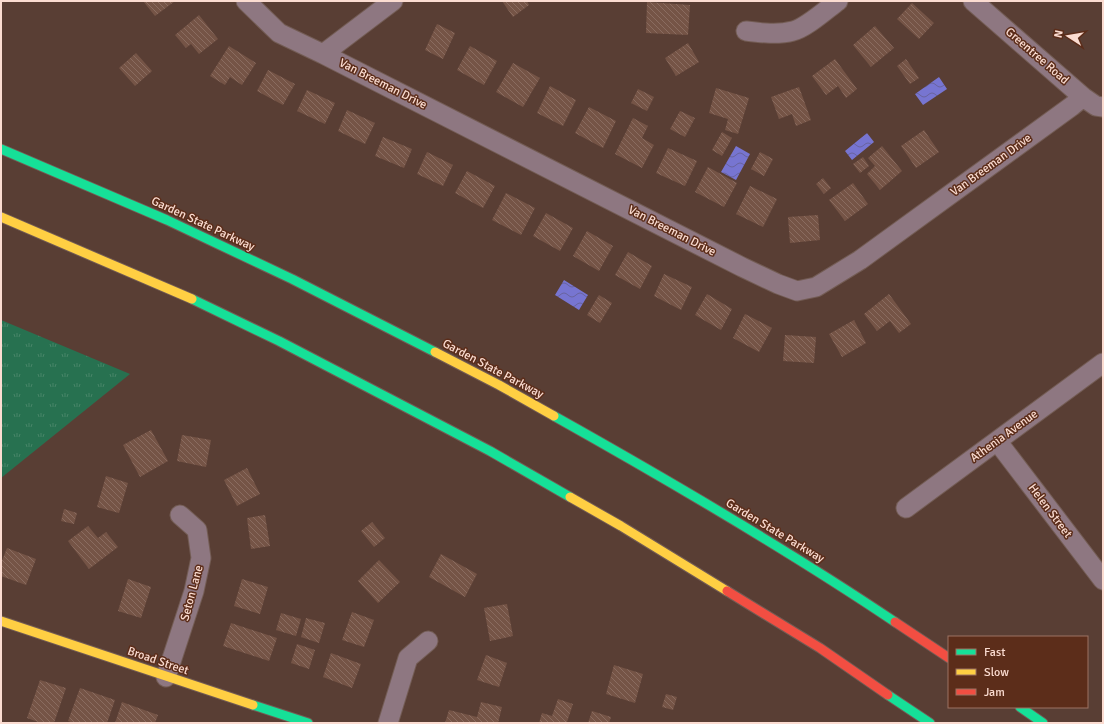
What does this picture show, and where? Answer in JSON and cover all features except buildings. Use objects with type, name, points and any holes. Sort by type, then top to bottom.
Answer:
[{"type":"main road","name":"Garden State Parkway","points":[[1,149],[167,220],[292,279],[499,385],[678,486],[836,582],[948,657]]},
{"type":"main road","points":[[1,217],[211,307],[286,344],[490,451],[621,526],[813,644],[930,723]]},
{"type":"main road","name":"Broad Street","points":[[1,621],[308,723]]},
{"type":"main road","points":[[1021,708],[1042,723]]},
{"type":"street","name":"Van Breeman Drive","points":[[246,1],[279,33],[742,267],[797,291],[816,287],[860,260],[1083,97]]},
{"type":"street","points":[[323,54],[393,1]]},
{"type":"street","points":[[746,31],[777,34],[795,31],[838,1]]},
{"type":"street","name":"Greentree Road","points":[[973,1],[1083,97],[1096,106],[1103,107]]},
{"type":"street","name":"Athenia Avenue","points":[[906,508],[1103,363]]},
{"type":"street","name":"Helen Street","points":[[997,441],[1103,580]]},
{"type":"street","name":"Seton Lane","points":[[166,677],[194,591],[201,558],[197,530],[180,514]]},
{"type":"street","points":[[388,723],[408,658],[428,641]]},
{"type":"green space","points":[[1,320],[130,374],[1,478]]},
{"type":"water","points":[[939,77],[947,89],[923,105],[915,94]]},
{"type":"water","points":[[867,133],[874,142],[852,160],[845,151]]},
{"type":"water","points":[[736,146],[750,154],[736,180],[721,172]]},
{"type":"water","points":[[564,280],[588,295],[579,310],[555,295]]},
{"type":"traffic: fast","points":[[1,149],[167,220],[292,279],[435,352]]},
{"type":"traffic: fast","points":[[192,299],[279,341],[490,451],[570,497]]},
{"type":"traffic: fast","points":[[554,416],[727,516],[812,568],[895,622]]},
{"type":"traffic: fast","points":[[888,695],[930,723]]},
{"type":"traffic: fast","points":[[253,705],[308,723]]},
{"type":"traffic: fast","points":[[1021,708],[1043,723]]},
{"type":"traffic: slow","points":[[1,217],[192,299]]},
{"type":"traffic: slow","points":[[435,352],[499,385],[554,416]]},
{"type":"traffic: slow","points":[[570,497],[621,526],[727,591]]},
{"type":"traffic: slow","points":[[1,621],[253,705]]},
{"type":"traffic: jam","points":[[727,591],[820,648],[888,695]]},
{"type":"traffic: jam","points":[[895,622],[948,657]]}]
